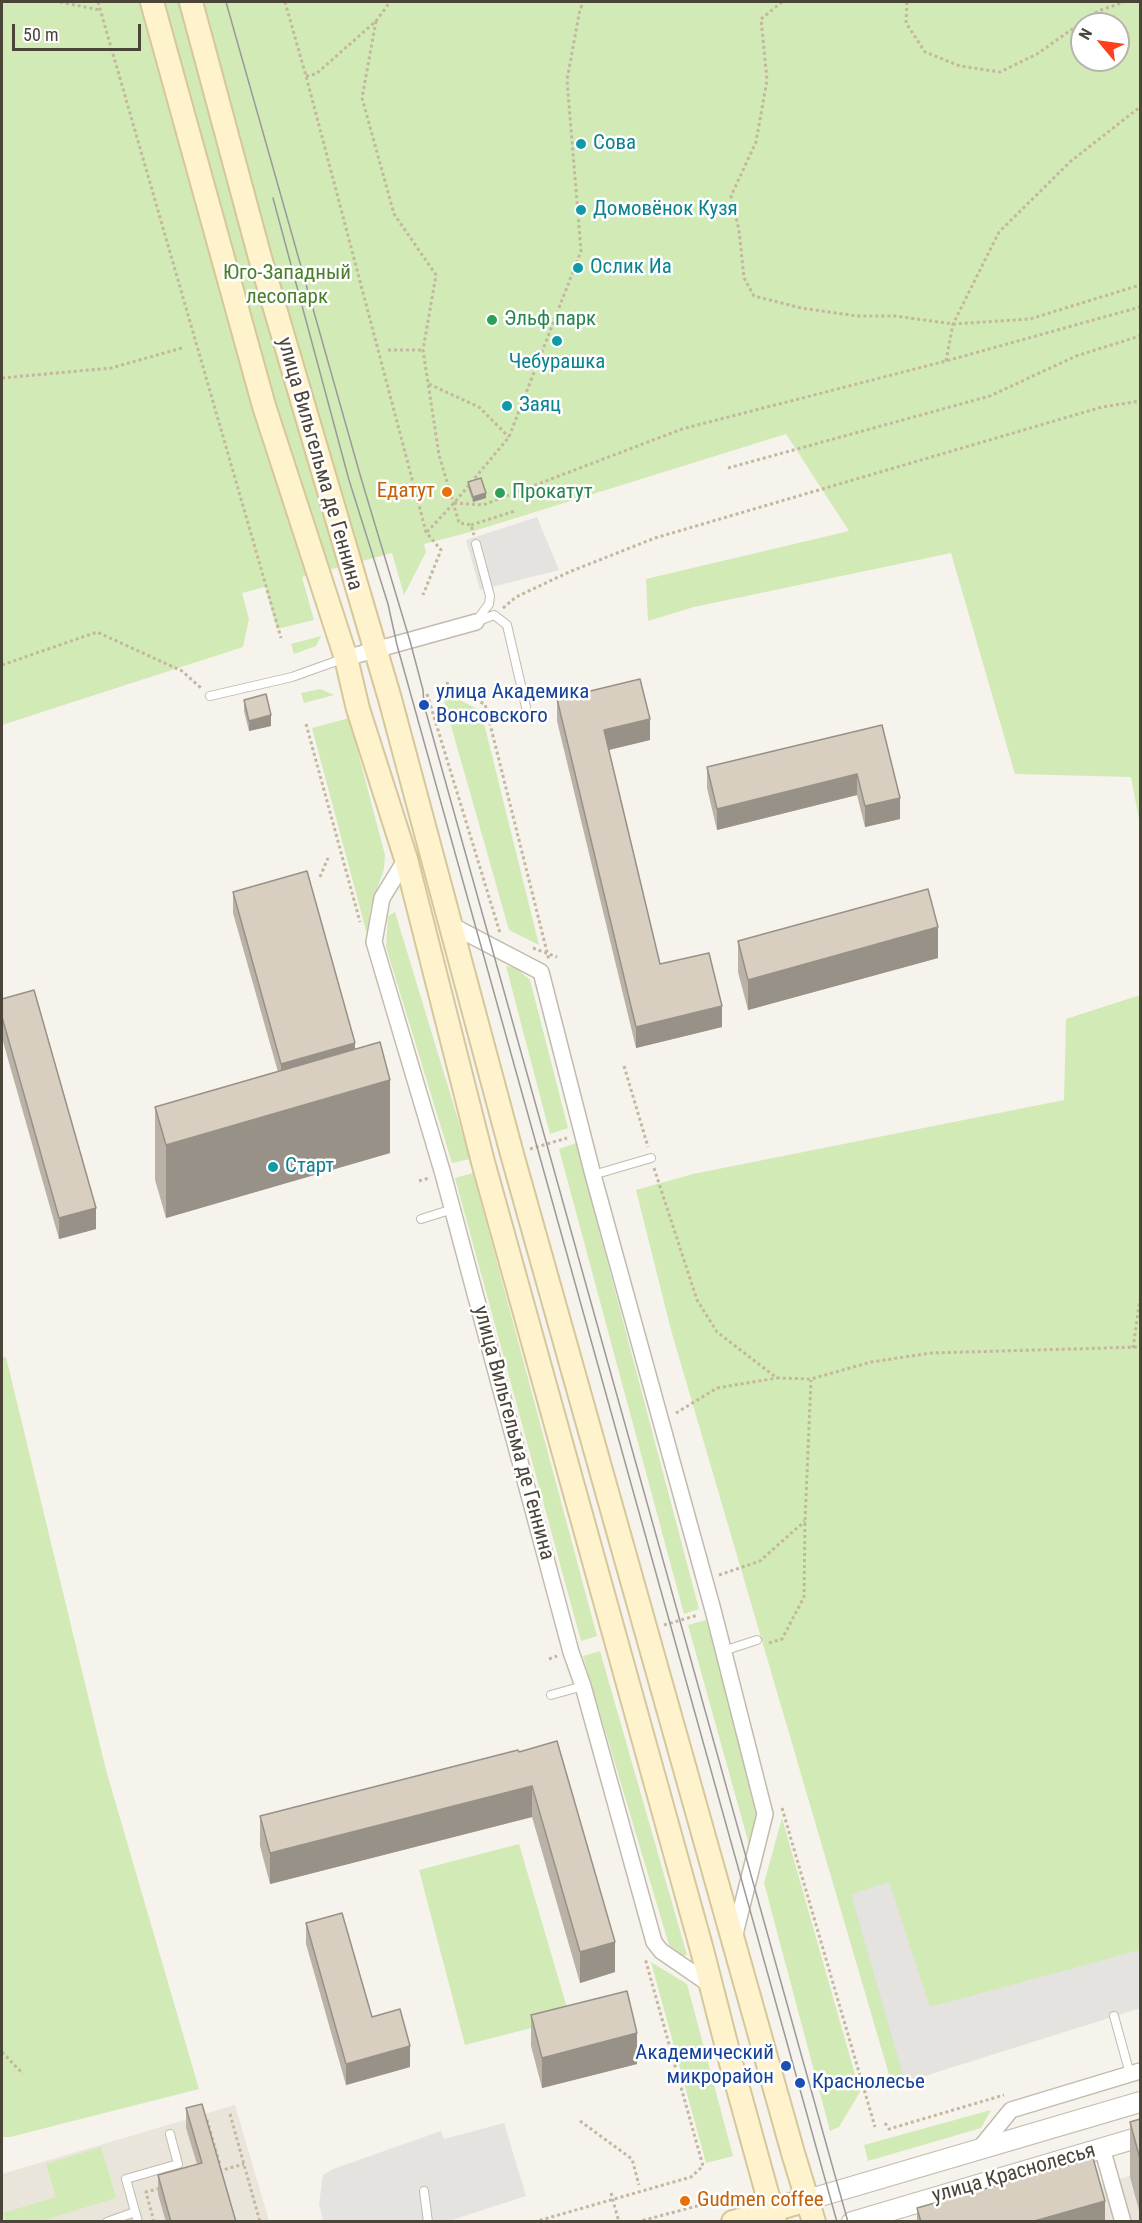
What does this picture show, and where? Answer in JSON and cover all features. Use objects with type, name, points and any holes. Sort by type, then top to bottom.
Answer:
[{"type":"main road","name":"улица Вильгельма де Геннина","points":[[152,2],[264,406],[346,658],[358,709],[406,859],[483,1162],[712,1986],[730,2063],[773,2216]]},
{"type":"main road","name":"улица Вильгельма де Геннина","points":[[191,2],[256,243],[452,925],[512,1154],[814,2222]]},
{"type":"main road","name":"улица Краснолесья","points":[[733,2222],[773,2216],[807,2200]]},
{"type":"street","points":[[346,658],[375,652],[476,622]]},
{"type":"street","name":"улица Вильгельма де Геннина","points":[[406,859],[382,898],[374,942],[453,1209],[571,1652],[583,1686],[654,1942],[661,1951],[712,1986]]},
{"type":"street","points":[[452,925],[541,972],[593,1175],[723,1651],[765,1814],[733,1941]]},
{"type":"street","name":"улица Краснолесья","points":[[980,2148],[1011,2110],[1135,2073]]},
{"type":"street","name":"улица Краснолесья","points":[[807,2200],[1140,2102]]},
{"type":"street","name":"улица Краснолесья","points":[[852,2222],[1140,2137]]},
{"type":"street","points":[[1102,2148],[1123,2222]]},
{"type":"lane","points":[[476,544],[490,596],[489,604],[476,622]]},
{"type":"lane","points":[[476,622],[494,615],[507,625],[526,707]]},
{"type":"lane","points":[[210,696],[292,676],[346,658]]},
{"type":"lane","points":[[593,1175],[651,1158]]},
{"type":"lane","points":[[421,1219],[453,1209]]},
{"type":"lane","points":[[723,1651],[757,1640]]},
{"type":"lane","points":[[551,1695],[583,1686]]},
{"type":"lane","points":[[1114,2016],[1135,2073]]},
{"type":"lane","points":[[138,2222],[126,2179],[178,2164],[170,2134]]},
{"type":"lane","points":[[424,2191],[428,2222]]},
{"type":"lane","points":[[107,2222],[135,2212]]},
{"type":"path","points":[[60,2],[100,10]]},
{"type":"path","points":[[98,2],[281,638]]},
{"type":"path","points":[[285,2],[426,532],[441,550],[423,595]]},
{"type":"path","points":[[306,76],[316,74],[376,21],[390,2]]},
{"type":"path","points":[[426,532],[454,503],[509,436],[581,251],[567,80],[580,9],[584,2]]},
{"type":"path","points":[[782,2],[761,19],[767,80],[756,142],[731,196],[739,231],[744,278],[754,296],[772,302],[857,316],[895,316],[953,324],[1030,319],[1140,285]]},
{"type":"path","points":[[907,2],[906,23],[925,52],[960,66],[1000,72],[1037,54],[1098,11],[1124,2]]},
{"type":"path","points":[[376,21],[362,98],[394,214],[436,275],[423,350],[439,455],[459,523],[471,525],[515,511]]},
{"type":"path","points":[[946,361],[953,324],[999,232],[1071,161],[1140,107]]},
{"type":"path","points":[[454,503],[483,505],[682,429],[946,361],[1140,307]]},
{"type":"path","points":[[728,468],[990,396],[1076,356],[1140,336]]},
{"type":"path","points":[[2,378],[111,368],[182,348]]},
{"type":"path","points":[[388,350],[423,350]]},
{"type":"path","points":[[428,384],[479,407],[509,436]]},
{"type":"path","points":[[494,615],[516,597],[569,572],[654,538],[1102,407],[1140,401]]},
{"type":"path","points":[[471,525],[476,544]]},
{"type":"path","points":[[2,665],[97,632],[182,671],[210,696]]},
{"type":"path","points":[[427,694],[501,935]]},
{"type":"path","points":[[320,877],[328,858]]},
{"type":"path","points":[[529,946],[556,957]]},
{"type":"path","points":[[624,1066],[697,1300],[717,1332],[777,1378]]},
{"type":"path","points":[[1133,1348],[1140,1299]]},
{"type":"path","points":[[671,1416],[717,1388],[777,1378],[811,1379],[872,1362],[931,1353],[1140,1347]]},
{"type":"path","points":[[782,1639],[804,1597],[811,1379]]},
{"type":"path","points":[[714,1576],[760,1561],[805,1521]]},
{"type":"path","points":[[2,2052],[23,2074]]},
{"type":"path","points":[[230,2114],[260,2222]]},
{"type":"path","points":[[207,2120],[224,2181]]},
{"type":"path","points":[[580,2121],[632,2159],[639,2185]]},
{"type":"path","points":[[210,2174],[244,2164]]},
{"type":"path","points":[[534,2222],[691,2177],[703,2166]]},
{"type":"path","points":[[154,2222],[146,2192],[167,2186]]},
{"type":"path","points":[[611,2193],[619,2222]]},
{"type":"path","points":[[637,2222],[712,2202]]},
{"type":"shaded area","points":[[537,517],[559,570],[480,590],[466,540]]},
{"type":"shaded area","points":[[889,1882],[930,2007],[1140,1950],[1140,2008],[905,2082],[851,1894]]},
{"type":"shaded area","points":[[235,2105],[269,2221],[2,2222],[2,2174]]},
{"type":"shaded area","points":[[504,2123],[526,2196],[446,2222],[323,2221],[319,2204],[323,2175],[333,2169],[441,2131],[444,2139]]},
{"type":"shaded area","points":[[1140,2173],[1140,2221],[967,2221]]},
{"type":"green space","name":"Юго-Западный лесопарк","points":[[2,2],[1140,2],[1140,825],[1131,777],[1015,774],[951,553],[694,607],[648,621],[646,579],[849,531],[786,434],[474,531],[424,544],[426,552],[404,595],[392,553],[302,577],[314,620],[277,629],[265,587],[242,593],[249,619],[243,647],[2,725]]},
{"type":"green space","points":[[321,636],[316,646],[294,654],[291,644]]},
{"type":"green space","points":[[320,689],[334,695],[304,703],[301,693]]},
{"type":"green space","points":[[452,696],[481,711],[539,945],[509,930],[444,701]]},
{"type":"green space","points":[[349,718],[385,855],[384,869],[370,910],[368,938],[312,728]]},
{"type":"green space","points":[[395,912],[470,1159],[452,1163],[386,947],[388,916]]},
{"type":"green space","points":[[506,966],[515,967],[530,980],[568,1128],[550,1134]]},
{"type":"green space","points":[[1140,995],[1140,2008],[905,2082],[890,2078],[671,1330],[636,1190],[693,1174],[1064,1100],[1066,1019]]},
{"type":"green space","points":[[576,1143],[699,1609],[684,1614],[559,1149]]},
{"type":"green space","points":[[473,1173],[597,1636],[581,1641],[455,1178]]},
{"type":"green space","points":[[6,1357],[106,1770],[199,2089],[10,2137],[2,2137],[2,1358]]},
{"type":"green space","points":[[706,1620],[759,1808],[750,1848],[688,1625]]},
{"type":"green space","points":[[600,1651],[687,1955],[682,1956],[669,1945],[583,1656]]},
{"type":"green space","points":[[782,1818],[860,2092],[839,2127],[830,2131],[764,1883]]},
{"type":"green space","points":[[519,1844],[570,2018],[465,2045],[419,1870]]},
{"type":"green space","points":[[651,1962],[687,1984],[733,2156],[706,2163]]},
{"type":"green space","points":[[991,2110],[981,2128],[868,2161],[864,2145]]},
{"type":"green space","points":[[101,2147],[116,2198],[41,2221],[6,2221],[3,2213],[56,2197],[46,2164]]},
{"type":"building","points":[[481,478],[486,493],[473,497],[468,482]]},
{"type":"building","points":[[640,679],[650,719],[604,730],[660,964],[709,953],[722,1006],[636,1027],[557,699]]},
{"type":"building","points":[[266,694],[271,715],[249,721],[244,700]]},
{"type":"building","points":[[882,725],[900,798],[865,806],[857,774],[717,809],[707,767]]},
{"type":"building","points":[[307,871],[355,1043],[281,1064],[233,892]]},
{"type":"building","points":[[928,889],[938,927],[748,980],[738,941]]},
{"type":"building","points":[[34,990],[96,1208],[59,1218],[2,1017],[2,999]]},
{"type":"building","points":[[380,1042],[390,1080],[166,1145],[155,1107]]},
{"type":"building","points":[[557,1741],[615,1942],[580,1952],[532,1786],[270,1853],[260,1816]]},
{"type":"building","points":[[342,1913],[372,2017],[400,2009],[410,2046],[346,2064],[306,1923]]},
{"type":"building","points":[[627,1991],[637,2033],[542,2058],[531,2015]]},
{"type":"building","points":[[202,2104],[236,2222],[171,2222],[158,2175],[202,2163],[186,2108]]},
{"type":"building","points":[[1140,2119],[1140,2159],[1130,2122]]},
{"type":"building","points":[[1093,2158],[1105,2201],[1031,2222],[921,2222],[917,2208]]},
{"type":"tram line","points":[[226,2],[361,478],[410,641],[423,690],[424,705],[848,2222]]},
{"type":"tram line","points":[[273,198],[349,480],[388,604],[397,645],[837,2222]]},
{"type":"place","name":"Сова","points":[[581,144]]},
{"type":"place","name":"Домовёнок Кузя","points":[[581,210]]},
{"type":"place","name":"Ослик Иа","points":[[578,268]]},
{"type":"place","name":"Эльф парк","points":[[492,320]]},
{"type":"place","name":"Чебурашка","points":[[557,341]]},
{"type":"place","name":"Заяц","points":[[507,406]]},
{"type":"place","name":"Едатут","points":[[447,492]]},
{"type":"place","name":"Прокатут","points":[[500,493]]},
{"type":"place","name":"улица Академика Вонсовского","points":[[424,705]]},
{"type":"place","name":"Старт","points":[[273,1167]]},
{"type":"place","name":"Академический микрорайон","points":[[786,2066]]},
{"type":"place","name":"Краснолесье","points":[[800,2083]]},
{"type":"place","name":"Gudmen coffee","points":[[685,2201]]}]
